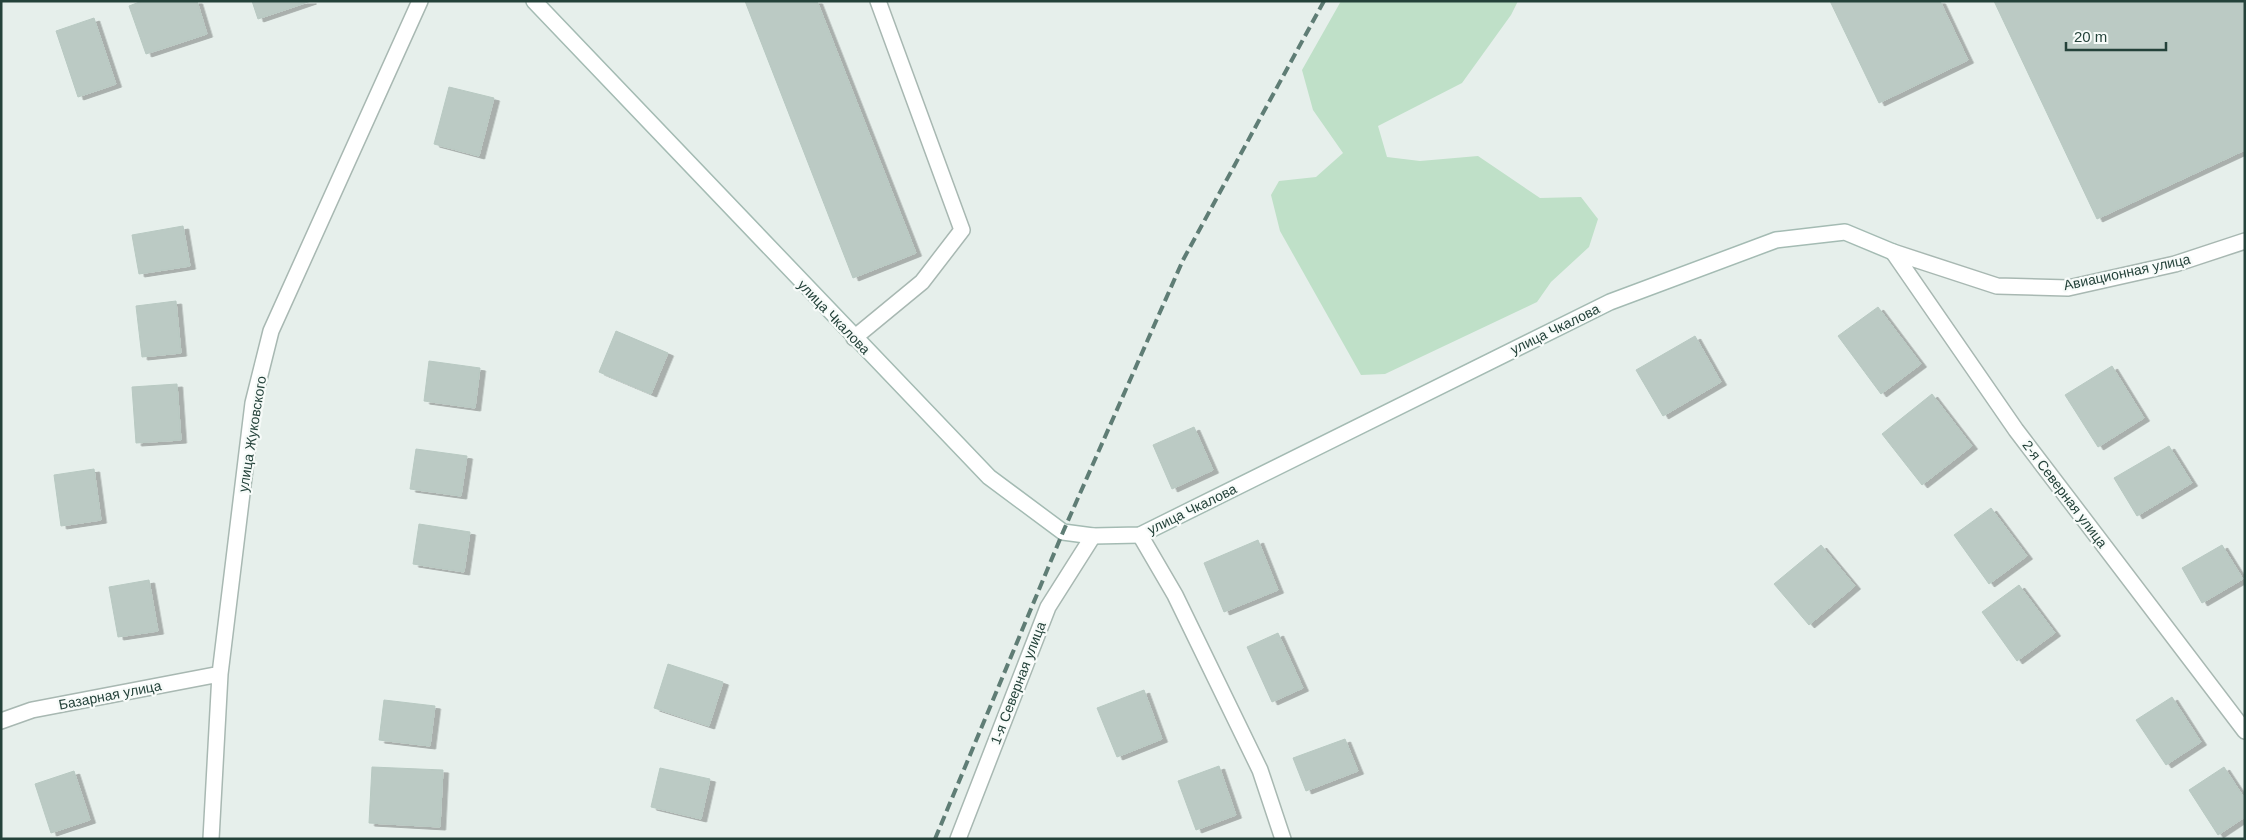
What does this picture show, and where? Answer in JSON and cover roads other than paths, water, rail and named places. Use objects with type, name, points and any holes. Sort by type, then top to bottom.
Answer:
[{"type":"street","name":"улица Жуковского","points":[[211,839],[220,674],[253,403],[271,332],[420,1]]},
{"type":"street","name":"улица Чкалова","points":[[534,1],[854,338],[989,477],[1063,532],[1093,536],[1140,535],[1610,302],[1776,240],[1845,232],[1893,252]]},
{"type":"street","points":[[854,338],[922,282],[962,230],[878,1]]},
{"type":"street","name":"Авиационная улица","points":[[1893,252],[1997,286],[2068,288],[2175,264],[2245,241]]},
{"type":"street","name":"2-я Северная улица","points":[[1893,252],[2016,430],[2245,731]]},
{"type":"street","points":[[1140,535],[1175,595],[1260,770],[1283,839]]},
{"type":"street","name":"1-я Северная улица","points":[[958,839],[1048,607],[1093,536]]},
{"type":"street","name":"Базарная улица","points":[[1,721],[32,710],[220,674]]},
{"type":"railway","points":[[935,839],[1063,532],[1183,260],[1324,1]]}]
